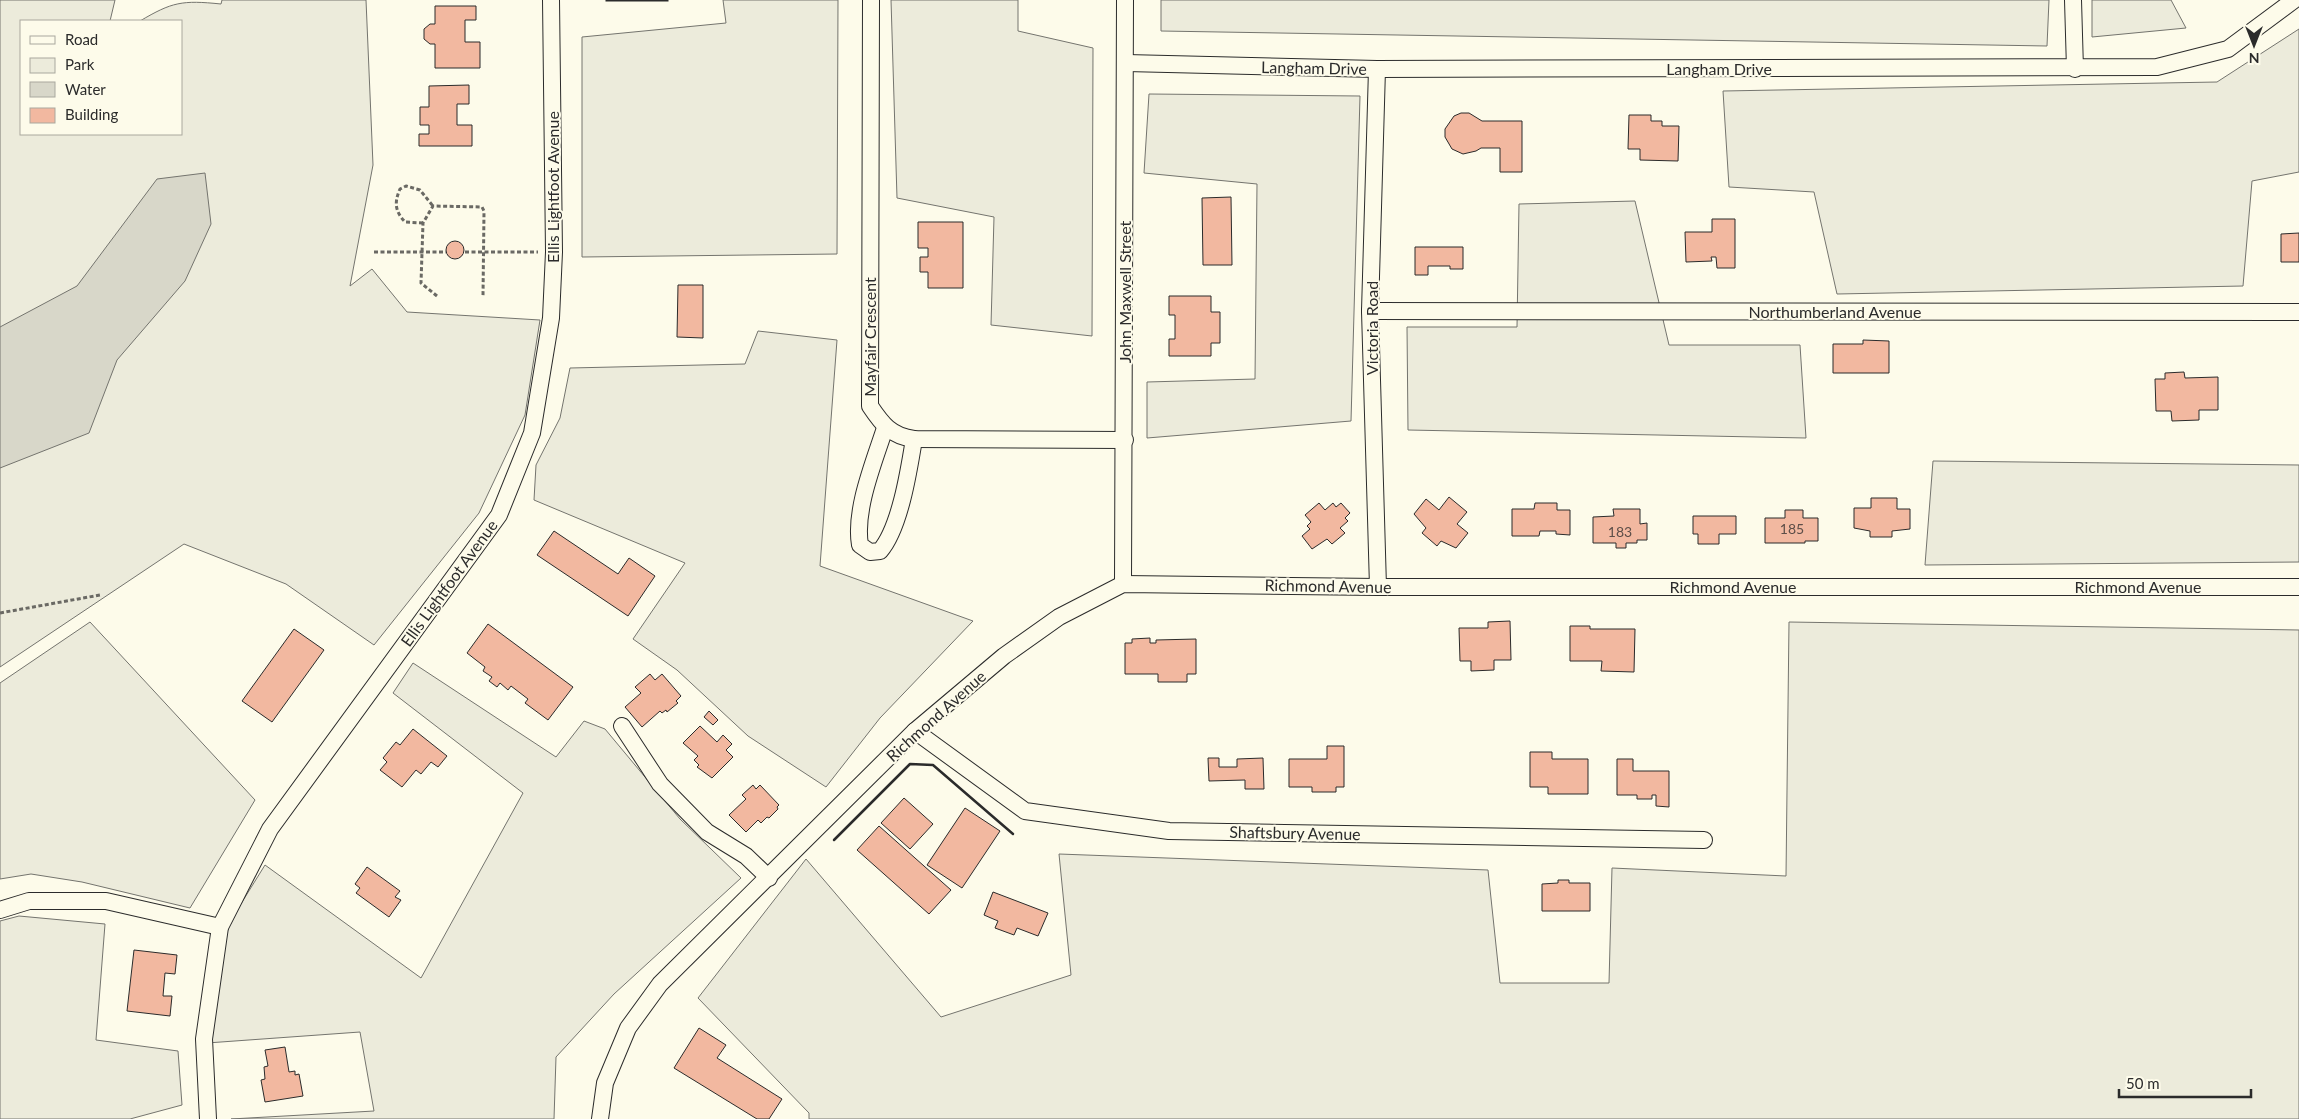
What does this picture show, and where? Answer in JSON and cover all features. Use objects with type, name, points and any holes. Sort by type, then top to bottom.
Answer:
[{"type":"street","name":"Ellis Lightfoot Avenue","points":[[208,1119],[204,1039],[220,927],[270,829],[499,515],[532,433],[551,318],[554,252],[551,0]]},
{"type":"street","name":"Mayfair Crescent","points":[[871,0],[870,406],[885,428]]},
{"type":"street","name":"John Maxwell Street","points":[[1123,584],[1125,440],[1125,0]]},
{"type":"street","points":[[2073,0],[2075,69]]},
{"type":"street","name":"Langham Drive","points":[[1126,64],[1377,69],[2075,69],[2157,67],[2228,49],[2294,0]]},
{"type":"street","name":"Victoria Road","points":[[1377,69],[1370,311],[1378,587]]},
{"type":"street","name":"Northumberland Avenue","points":[[1370,311],[2299,312]]},
{"type":"street","points":[[914,439],[908,473],[888,541],[880,551],[870,552],[860,545],[858,531],[868,482],[885,428],[902,438],[914,439],[1125,440]]},
{"type":"street","name":"Richmond Avenue","points":[[600,1119],[605,1083],[628,1028],[660,984],[769,878],[915,731],[1004,656],[1059,617],[1123,584],[1378,587],[2299,587]]},
{"type":"street","points":[[622,726],[660,784],[707,832],[746,856],[769,878]]},
{"type":"street","name":"Shaftsbury Avenue","points":[[915,731],[1024,811],[1034,813],[1169,831],[1704,840]]},
{"type":"street","points":[[0,910],[29,901],[106,901],[220,927]]},
{"type":"path","points":[[423,223],[405,222],[397,213],[395,200],[400,189],[406,186],[420,190],[433,206],[482,207],[484,211],[483,296]]},
{"type":"path","points":[[433,206],[423,223],[421,283],[437,296]]},
{"type":"path","points":[[374,252],[446,252]]},
{"type":"path","points":[[465,252],[554,252]]},
{"type":"path","points":[[0,613],[100,595]]},
{"type":"green space","points":[[0,0],[115,0],[110,20],[20,20],[20,135],[182,135],[182,20],[142,20],[169,6],[196,2],[221,4],[222,0],[366,0],[373,165],[350,286],[372,269],[407,312],[540,320],[525,415],[479,513],[374,645],[286,584],[184,544],[0,667]]},
{"type":"green space","points":[[723,0],[838,0],[837,254],[582,257],[582,37],[726,23]]},
{"type":"green space","points":[[891,0],[1018,0],[1018,31],[1093,48],[1092,336],[991,325],[994,217],[897,198]]},
{"type":"green space","points":[[1161,0],[2049,0],[2047,46],[1161,31]]},
{"type":"green space","points":[[2092,0],[2171,0],[2186,28],[2092,37]]},
{"type":"green space","points":[[2299,29],[2299,172],[2252,181],[2243,286],[1837,294],[1814,192],[1729,187],[1723,91],[2217,82]]},
{"type":"green space","points":[[1149,94],[1360,96],[1351,421],[1147,438],[1147,382],[1255,379],[1257,184],[1144,173]]},
{"type":"green space","points":[[1635,201],[1669,345],[1800,345],[1806,438],[1408,430],[1407,327],[1517,327],[1519,204]]},
{"type":"green space","points":[[758,331],[837,340],[820,566],[973,621],[880,718],[826,787],[748,736],[677,670],[633,639],[685,563],[534,500],[536,465],[560,418],[570,368],[745,364]]},
{"type":"green space","points":[[1933,461],[2299,465],[2299,562],[1925,565]]},
{"type":"green space","points":[[90,622],[255,800],[190,908],[82,882],[31,874],[0,879],[0,683]]},
{"type":"green space","points":[[1789,622],[2299,630],[2299,1119],[809,1119],[809,1113],[698,998],[806,859],[941,1017],[1071,975],[1059,854],[1488,870],[1500,983],[1609,983],[1612,868],[1786,876]]},
{"type":"green space","points":[[413,663],[556,757],[584,721],[605,729],[680,819],[741,878],[614,994],[556,1057],[554,1119],[231,1119],[374,1111],[360,1032],[207,1043],[211,952],[265,865],[421,978],[523,793],[393,693]]},
{"type":"green space","points":[[19,916],[105,924],[96,1040],[178,1051],[182,1105],[130,1119],[0,1119],[0,921]]},
{"type":"water","points":[[205,173],[211,224],[185,281],[117,360],[89,433],[0,468],[0,327],[77,286],[157,179]]},
{"type":"building","points":[[668,0],[668,1],[606,1]]},
{"type":"building","points":[[435,6],[476,6],[476,20],[465,20],[465,42],[480,42],[480,68],[435,68],[435,44],[430,44],[424,39],[424,29],[430,24],[435,24]]},
{"type":"building","points":[[469,85],[469,104],[457,104],[457,125],[472,125],[472,146],[419,146],[419,134],[429,134],[429,125],[420,125],[420,107],[429,107],[429,86]]},
{"type":"building","points":[[1461,113],[1469,113],[1482,121],[1522,121],[1522,172],[1500,172],[1500,148],[1481,148],[1463,154],[1452,149],[1445,137],[1445,129],[1454,116]]},
{"type":"building","points":[[1629,115],[1651,115],[1651,121],[1662,121],[1662,126],[1679,126],[1678,161],[1640,160],[1640,149],[1628,149]]},
{"type":"building","points":[[1231,197],[1232,265],[1203,265],[1202,198]]},
{"type":"building","points":[[1712,219],[1735,219],[1735,268],[1717,268],[1716,257],[1711,257],[1712,261],[1686,262],[1685,232],[1712,232]]},
{"type":"building","points":[[918,222],[963,222],[963,288],[928,288],[928,272],[920,272],[920,257],[928,257],[928,248],[918,248]]},
{"type":"building","points":[[2299,233],[2299,262],[2281,262],[2281,234]]},
{"type":"building","points":[[451,241],[459,241],[464,246],[462,257],[451,259],[446,254],[446,246]]},
{"type":"building","points":[[1415,247],[1463,247],[1463,269],[1450,269],[1450,266],[1428,266],[1428,275],[1415,275]]},
{"type":"building","points":[[678,285],[703,285],[703,338],[677,337]]},
{"type":"building","points":[[1169,296],[1211,296],[1211,312],[1220,312],[1220,343],[1211,343],[1211,356],[1169,356],[1169,339],[1175,339],[1175,315],[1169,315]]},
{"type":"building","points":[[1863,340],[1889,341],[1889,373],[1833,373],[1833,344],[1863,344]]},
{"type":"building","points":[[2184,372],[2185,378],[2218,377],[2218,410],[2199,410],[2199,420],[2172,421],[2171,411],[2156,411],[2155,379],[2165,379],[2165,373]]},
{"type":"building","points":[[1449,497],[1467,512],[1457,524],[1468,533],[1456,548],[1441,541],[1437,546],[1422,533],[1426,528],[1414,514],[1426,499],[1439,510]]},
{"type":"building","points":[[1871,498],[1897,498],[1897,509],[1910,509],[1910,529],[1892,531],[1892,537],[1870,537],[1870,531],[1854,528],[1854,508],[1871,508]]},
{"type":"building","points":[[1319,503],[1325,510],[1333,503],[1336,507],[1341,503],[1350,513],[1345,518],[1348,521],[1340,528],[1345,533],[1332,544],[1327,539],[1312,549],[1302,536],[1310,529],[1307,526],[1311,522],[1305,515]]},
{"type":"building","points":[[1535,503],[1557,503],[1557,510],[1570,510],[1570,535],[1556,534],[1556,531],[1540,531],[1539,536],[1512,536],[1512,509],[1534,509]]},
{"type":"building","points":[[1613,509],[1640,509],[1640,524],[1647,523],[1647,540],[1637,540],[1637,543],[1626,543],[1626,548],[1616,548],[1616,543],[1593,543],[1593,517],[1614,516]]},
{"type":"building","points":[[1785,510],[1803,510],[1803,518],[1818,518],[1818,541],[1805,541],[1805,543],[1765,543],[1765,518],[1785,518]]},
{"type":"building","points":[[1693,516],[1736,516],[1736,534],[1719,534],[1719,544],[1698,544],[1698,534],[1693,534]]},
{"type":"building","points":[[554,531],[618,574],[629,558],[655,576],[628,616],[537,555]]},
{"type":"building","points":[[1510,621],[1511,660],[1494,660],[1494,670],[1471,671],[1471,661],[1460,661],[1459,628],[1488,628],[1488,622]]},
{"type":"building","points":[[488,624],[573,687],[548,720],[525,703],[528,699],[511,686],[508,690],[500,683],[497,687],[489,681],[492,677],[483,671],[485,667],[467,653]]},
{"type":"building","points":[[1570,626],[1590,626],[1590,629],[1635,629],[1634,672],[1601,671],[1602,661],[1570,661]]},
{"type":"building","points":[[294,629],[324,650],[272,722],[242,701]]},
{"type":"building","points":[[1150,638],[1150,643],[1156,643],[1156,640],[1196,639],[1196,674],[1187,674],[1187,682],[1158,682],[1158,674],[1125,674],[1125,643],[1132,643],[1132,639]]},
{"type":"building","points":[[650,674],[655,680],[662,674],[681,696],[676,701],[678,703],[667,712],[666,710],[662,713],[660,711],[642,727],[625,707],[641,693],[635,687]]},
{"type":"building","points":[[709,711],[718,720],[713,725],[704,717]]},
{"type":"building","points":[[700,726],[717,742],[723,735],[732,744],[726,750],[733,757],[712,778],[697,767],[699,765],[694,760],[698,756],[683,743]]},
{"type":"building","points":[[413,729],[447,756],[438,767],[431,762],[421,774],[416,770],[402,787],[380,770],[387,762],[383,758],[396,742],[400,745]]},
{"type":"building","points":[[1327,746],[1344,746],[1344,787],[1336,787],[1336,792],[1312,792],[1312,787],[1289,787],[1289,759],[1327,759]]},
{"type":"building","points":[[1530,752],[1552,752],[1552,759],[1588,759],[1588,794],[1548,794],[1548,787],[1530,787]]},
{"type":"building","points":[[1208,758],[1219,758],[1219,767],[1237,767],[1237,759],[1263,758],[1264,789],[1245,789],[1245,780],[1209,781]]},
{"type":"building","points":[[1617,759],[1633,759],[1633,771],[1669,771],[1669,807],[1656,806],[1656,795],[1652,795],[1652,799],[1637,799],[1637,795],[1617,795]]},
{"type":"building","points":[[753,785],[756,789],[760,785],[779,805],[778,809],[769,818],[767,817],[761,823],[758,820],[746,832],[729,815],[746,799],[742,795]]},
{"type":"building","points":[[904,798],[933,824],[910,849],[881,823]]},
{"type":"building","points":[[965,808],[1000,831],[962,888],[927,865]]},
{"type":"building","points":[[879,826],[951,890],[929,914],[857,850]]},
{"type":"building","points":[[367,867],[400,891],[395,897],[401,900],[389,917],[356,893],[360,888],[355,884]]},
{"type":"building","points":[[1558,880],[1569,880],[1569,883],[1590,883],[1590,911],[1542,911],[1542,884],[1558,883]]},
{"type":"building","points":[[993,892],[1048,913],[1038,936],[1017,928],[1014,935],[995,928],[998,921],[984,915]]},
{"type":"building","points":[[134,950],[177,955],[175,974],[165,973],[163,996],[172,996],[170,1016],[127,1011]]},
{"type":"building","points":[[699,1028],[726,1045],[717,1058],[782,1099],[769,1119],[757,1119],[674,1068]]},
{"type":"building","points":[[285,1047],[289,1072],[295,1071],[295,1075],[299,1074],[303,1096],[265,1102],[261,1080],[265,1079],[264,1067],[268,1066],[265,1050]]},
{"type":"wall","points":[[834,840],[910,764],[933,765],[1013,834]]}]
